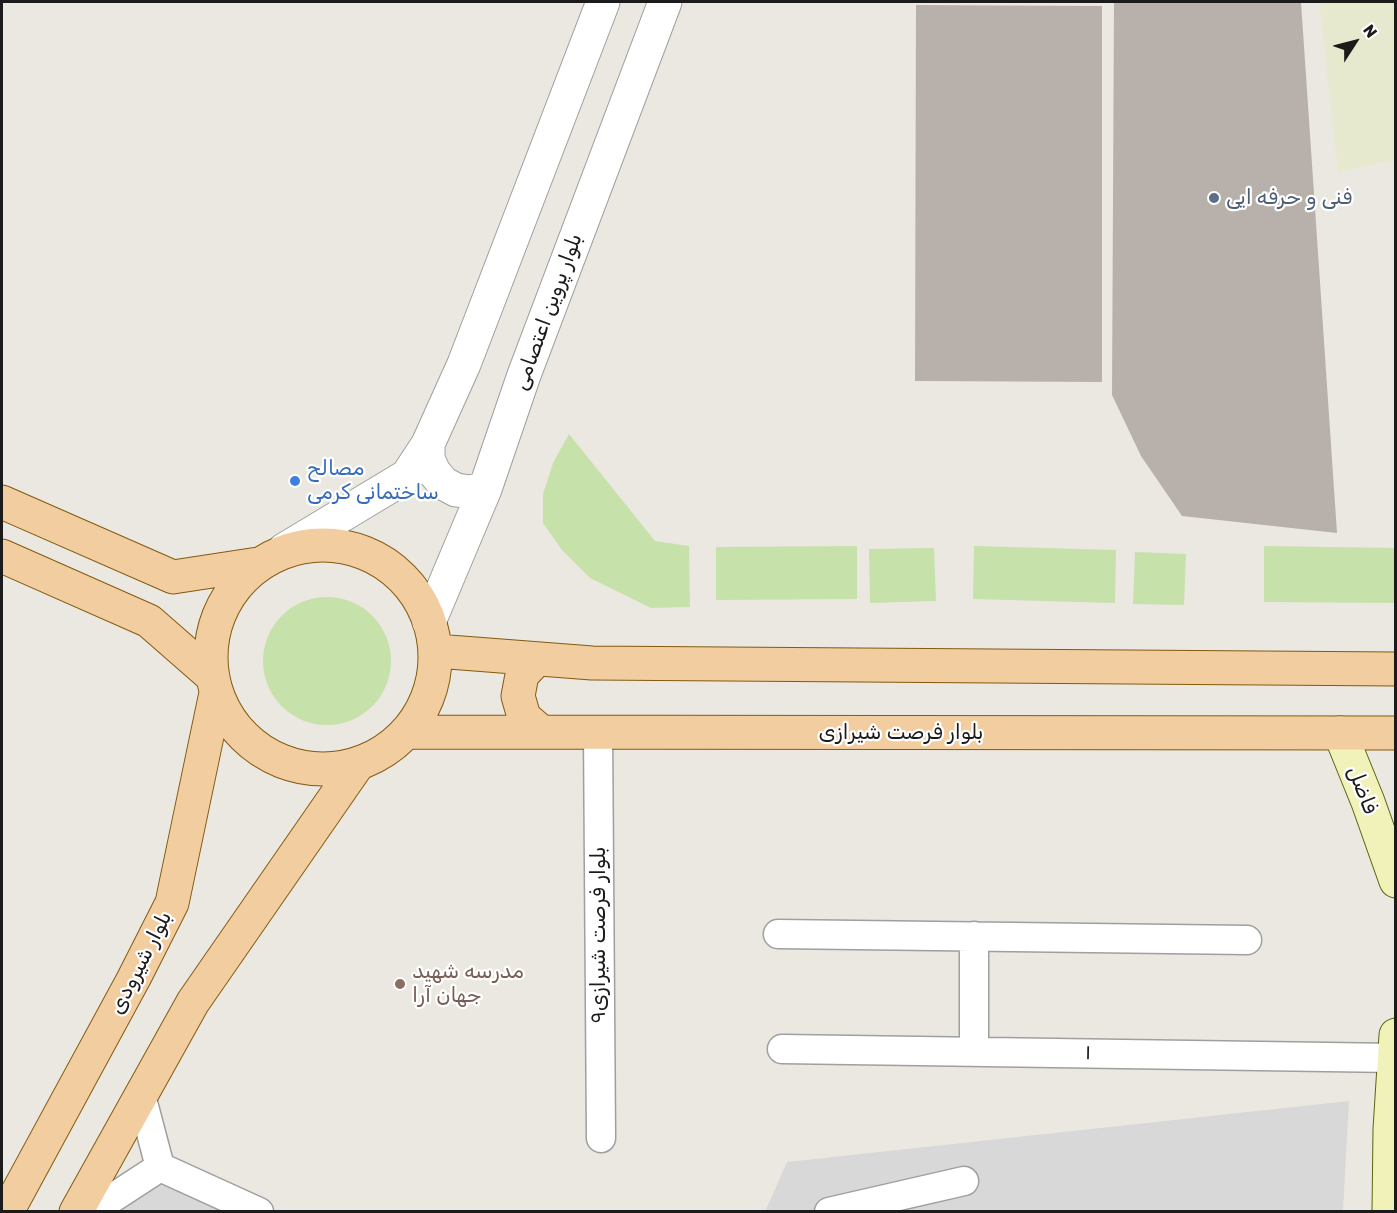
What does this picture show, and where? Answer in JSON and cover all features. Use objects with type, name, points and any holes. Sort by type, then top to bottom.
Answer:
[{"type":"main road","points":[[2,502],[173,577],[271,557],[319,544],[353,548],[385,563],[411,587],[432,637],[435,674],[420,715],[408,732],[385,752],[358,764],[329,770],[300,768],[272,758],[248,741],[229,719],[214,685],[210,665],[212,636],[221,608],[236,584],[271,557]]},
{"type":"main road","points":[[2,556],[149,621],[214,685]]},
{"type":"main road","points":[[432,637],[537,659],[616,663],[1395,669]]},
{"type":"main road","points":[[537,659],[522,675],[518,696],[525,717],[540,731]]},
{"type":"main road","name":"بلوار شیرودی","points":[[7,1212],[134,978],[172,903],[214,685]]},
{"type":"main road","name":"بلوار فرصت شیرازی","points":[[408,732],[1395,733]]},
{"type":"main road","name":"فاضل","points":[[1340,733],[1368,802],[1395,881]]},
{"type":"main road","points":[[76,1212],[192,1002],[358,764]]},
{"type":"main road","points":[[1389,1212],[1395,1046]]},
{"type":"street","points":[[271,557],[407,476],[428,444],[464,364],[603,2]]},
{"type":"street","name":"بلوار پروین اعتصامی","points":[[432,637],[524,375],[665,2]]},
{"type":"street","points":[[428,444],[428,459],[434,472],[443,483],[456,490],[471,492],[485,489]]},
{"type":"street","name":"۹بلوار فرصت شیرازی","points":[[598,732],[601,1138]]},
{"type":"street","points":[[778,934],[1247,940]]},
{"type":"street","points":[[974,936],[974,1052]]},
{"type":"street","name":"۱","points":[[782,1049],[974,1052],[1395,1046]]},
{"type":"street","points":[[141,1095],[160,1167]]},
{"type":"street","points":[[91,1212],[160,1167]]},
{"type":"street","points":[[160,1167],[259,1212]]},
{"type":"street","points":[[829,1212],[964,1182]]},
{"type":"shaded area","points":[[1349,1101],[1343,1211],[765,1212],[787,1162]]},
{"type":"shaded area","points":[[162,1181],[231,1212],[117,1212]]},
{"type":"green space","points":[[1319,2],[1395,2],[1395,160],[1338,172]]},
{"type":"green space","points":[[569,434],[655,541],[689,546],[690,607],[651,608],[590,578],[562,550],[543,523],[543,494],[553,463]]},
{"type":"green space","points":[[857,546],[857,599],[716,600],[716,547]]},
{"type":"green space","points":[[974,546],[1116,550],[1115,603],[973,599]]},
{"type":"green space","points":[[1264,546],[1395,548],[1395,603],[1264,602]]},
{"type":"green space","points":[[934,548],[936,601],[870,603],[869,549]]},
{"type":"green space","points":[[1135,552],[1186,554],[1184,605],[1133,604]]},
{"type":"green space","points":[[327,597],[351,602],[372,616],[386,637],[391,661],[386,685],[372,706],[351,720],[327,725],[303,720],[282,706],[268,685],[263,661],[268,637],[282,616],[303,602]]},
{"type":"building","name":"فنی و حرفه ایی","points":[[1114,2],[1301,2],[1337,533],[1182,516],[1141,456],[1112,395]]},
{"type":"building","points":[[916,5],[1102,6],[1102,382],[915,381]]},
{"type":"place","name":"فنی و حرفه ایی","points":[[1214,198]]},
{"type":"place","name":"مصالح ساختمانی کرمی","points":[[295,481]]},
{"type":"place","name":"مدرسه شهید جهان آرا","points":[[400,984]]}]
